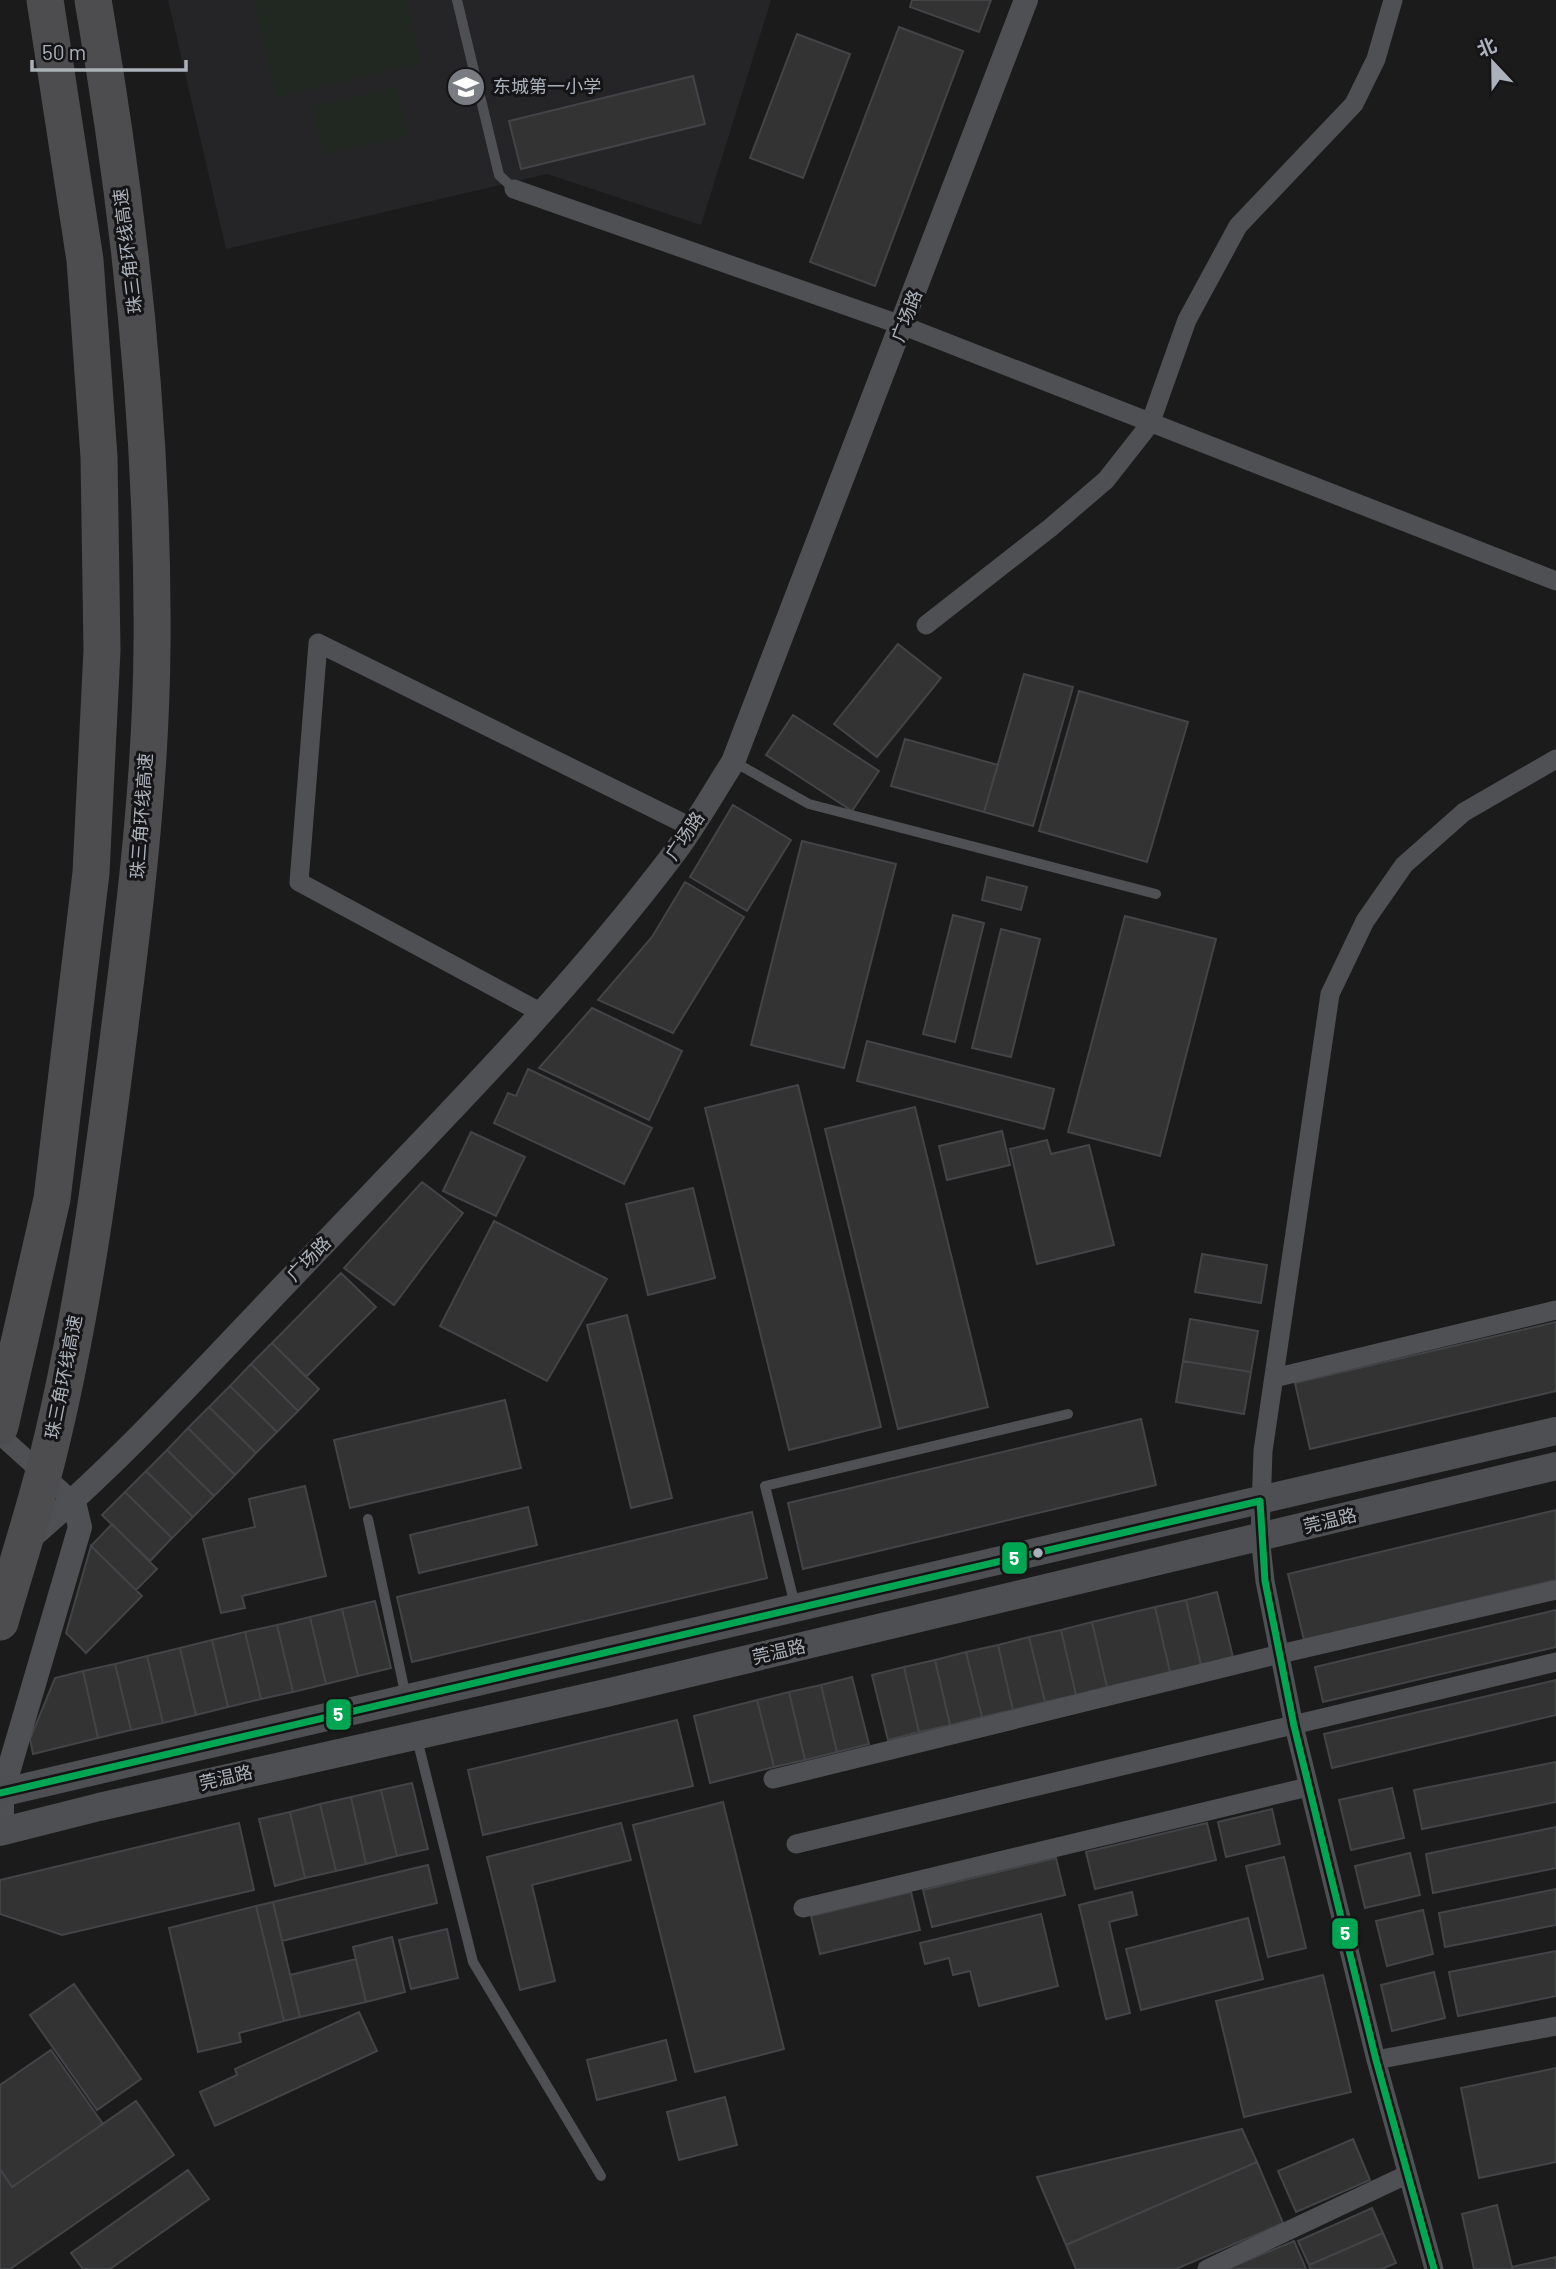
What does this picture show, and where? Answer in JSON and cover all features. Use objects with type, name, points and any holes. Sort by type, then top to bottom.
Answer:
[{"type":"highway","points":[[0,1426],[52,1199],[91,873],[102,649],[99,457],[85,261],[45,0]]},
{"type":"highway","name":"珠三角环线高速","points":[[0,1622],[48,1454],[98,1205],[138,881],[151,664],[149,454],[131,266],[107,82],[93,0]]},
{"type":"main road","name":"莞温路","points":[[1,1793],[407,1701],[1556,1431]]},
{"type":"main road","name":"莞温路","points":[[1,1830],[1556,1466]]},
{"type":"street","name":"广场路","points":[[0,1563],[74,1502],[542,1013],[618,924],[691,827],[733,762],[904,326],[1026,0]]},
{"type":"street","points":[[926,625],[1050,528],[1106,480],[1150,424],[1186,320],[1238,226],[1354,104],[1376,59],[1393,0]]},
{"type":"street","points":[[514,189],[904,326],[1556,581]]},
{"type":"street","points":[[542,1013],[299,881],[318,643],[691,827]]},
{"type":"street","points":[[1434,2269],[1376,2060],[1294,1726],[1265,1581],[1260,1501],[1263,1451],[1330,994],[1365,921],[1404,865],[1464,812],[1556,759]]},
{"type":"street","points":[[1274,1378],[1556,1310]]},
{"type":"street","points":[[0,1434],[74,1502],[80,1527],[1,1793],[1,1830]]},
{"type":"street","name":"广场路","points":[[0,1743],[64,1524],[74,1502]]},
{"type":"street","points":[[773,1779],[1280,1654],[1556,1590]]},
{"type":"street","points":[[796,1844],[1556,1662]]},
{"type":"street","points":[[803,1909],[1308,1787]]},
{"type":"street","points":[[1376,2060],[1556,2026]]},
{"type":"street","points":[[1207,2269],[1406,2175]]},
{"type":"lane","points":[[457,0],[499,175],[514,189]]},
{"type":"lane","points":[[733,762],[809,804],[1156,894]]},
{"type":"lane","points":[[796,1608],[765,1486],[1068,1413]]},
{"type":"lane","points":[[368,1519],[407,1701]]},
{"type":"lane","points":[[416,1735],[473,1962],[601,2176]]},
{"type":"shaded area","name":"东城第一小学","points":[[168,0],[771,0],[701,225],[547,174],[226,249]]},
{"type":"shaded area","points":[[254,0],[407,0],[421,64],[276,97]]},
{"type":"shaded area","points":[[396,87],[408,136],[323,155],[312,106]]},
{"type":"building","points":[[912,0],[991,0],[979,32],[910,7]]},
{"type":"building","points":[[899,27],[963,51],[875,286],[810,262]]},
{"type":"building","points":[[797,34],[850,54],[803,178],[750,158]]},
{"type":"building","points":[[693,76],[705,124],[521,169],[509,121]]},
{"type":"building","points":[[898,644],[941,678],[877,757],[834,724]]},
{"type":"building","points":[[1024,674],[1073,687],[1033,826],[984,812]]},
{"type":"building","points":[[1079,691],[1188,722],[1147,862],[1039,831]]},
{"type":"building","points":[[793,715],[879,771],[852,811],[766,755]]},
{"type":"building","points":[[905,739],[998,765],[984,812],[891,786]]},
{"type":"building","points":[[733,805],[791,840],[747,911],[690,877]]},
{"type":"building","points":[[802,841],[896,864],[844,1068],[751,1045]]},
{"type":"building","points":[[987,877],[1027,887],[1021,910],[982,900]]},
{"type":"building","points":[[685,882],[744,917],[673,1033],[598,1000],[652,937]]},
{"type":"building","points":[[953,915],[984,923],[955,1042],[923,1034]]},
{"type":"building","points":[[1125,916],[1216,939],[1160,1156],[1068,1132]]},
{"type":"building","points":[[1001,929],[1040,939],[1011,1057],[972,1048]]},
{"type":"building","points":[[592,1008],[682,1051],[649,1120],[539,1068]]},
{"type":"building","points":[[867,1041],[1054,1089],[1044,1129],[857,1081]]},
{"type":"building","points":[[528,1069],[652,1128],[624,1184],[494,1123],[508,1093],[516,1096]]},
{"type":"building","points":[[798,1085],[881,1427],[789,1450],[705,1108]]},
{"type":"building","points":[[915,1107],[988,1407],[898,1429],[825,1129]]},
{"type":"building","points":[[1002,1131],[1010,1165],[947,1180],[939,1146]]},
{"type":"building","points":[[471,1132],[525,1157],[496,1216],[443,1191]]},
{"type":"building","points":[[1047,1140],[1051,1154],[1089,1145],[1114,1245],[1037,1264],[1010,1149]]},
{"type":"building","points":[[422,1182],[463,1213],[394,1305],[344,1268]]},
{"type":"building","points":[[693,1188],[715,1278],[648,1295],[626,1204]]},
{"type":"building","points":[[494,1221],[607,1279],[547,1381],[440,1326]]},
{"type":"building","points":[[1202,1254],[1267,1265],[1261,1303],[1195,1292]]},
{"type":"building","points":[[341,1273],[376,1307],[306,1377],[272,1343]]},
{"type":"building","points":[[627,1315],[672,1498],[631,1508],[587,1325]]},
{"type":"building","points":[[1190,1319],[1258,1331],[1251,1372],[1183,1361]]},
{"type":"building","points":[[1556,1322],[1556,1391],[1310,1449],[1295,1383]]},
{"type":"building","points":[[272,1343],[319,1389],[298,1411],[251,1364]]},
{"type":"building","points":[[1183,1361],[1251,1372],[1244,1414],[1176,1402]]},
{"type":"building","points":[[251,1364],[298,1411],[277,1432],[230,1386]]},
{"type":"building","points":[[230,1386],[277,1432],[256,1453],[209,1407]]},
{"type":"building","points":[[505,1400],[521,1468],[350,1508],[334,1440]]},
{"type":"building","points":[[209,1407],[256,1453],[235,1475],[188,1428]]},
{"type":"building","points":[[1141,1419],[1156,1485],[803,1569],[788,1503]]},
{"type":"building","points":[[188,1428],[235,1475],[214,1496],[167,1450]]},
{"type":"building","points":[[167,1450],[214,1496],[193,1517],[146,1471]]},
{"type":"building","points":[[146,1471],[193,1517],[172,1538],[125,1492]]},
{"type":"building","points":[[305,1486],[326,1576],[242,1596],[245,1608],[221,1613],[203,1539],[255,1527],[249,1499]]},
{"type":"building","points":[[125,1492],[172,1538],[150,1561],[102,1515]]},
{"type":"building","points":[[528,1507],[537,1545],[419,1573],[410,1535]]},
{"type":"building","points":[[1556,1510],[1556,1580],[1304,1640],[1288,1574]]},
{"type":"building","points":[[752,1512],[767,1578],[412,1662],[397,1597]]},
{"type":"building","points":[[112,1524],[157,1569],[136,1590],[91,1546]]},
{"type":"building","points":[[91,1546],[142,1596],[86,1653],[66,1633]]},
{"type":"building","points":[[1217,1592],[1233,1657],[1201,1665],[1186,1600]]},
{"type":"building","points":[[1186,1600],[1201,1665],[1170,1672],[1155,1607]]},
{"type":"building","points":[[375,1601],[391,1668],[358,1676],[342,1609]]},
{"type":"building","points":[[1155,1607],[1170,1672],[1107,1687],[1092,1622]]},
{"type":"building","points":[[342,1609],[358,1676],[326,1684],[310,1617]]},
{"type":"building","points":[[1556,1610],[1556,1647],[1323,1702],[1315,1667]]},
{"type":"building","points":[[310,1617],[326,1684],[293,1692],[277,1625]]},
{"type":"building","points":[[1092,1622],[1107,1687],[1076,1695],[1061,1630]]},
{"type":"building","points":[[277,1625],[293,1692],[261,1699],[245,1632]]},
{"type":"building","points":[[1061,1630],[1076,1695],[1045,1702],[1029,1637]]},
{"type":"building","points":[[245,1632],[261,1699],[228,1707],[212,1640]]},
{"type":"building","points":[[1029,1637],[1045,1702],[1013,1710],[998,1645]]},
{"type":"building","points":[[212,1640],[228,1707],[196,1715],[180,1648]]},
{"type":"building","points":[[998,1645],[1013,1710],[982,1717],[966,1652]]},
{"type":"building","points":[[180,1648],[196,1715],[163,1723],[147,1656]]},
{"type":"building","points":[[966,1652],[982,1717],[950,1725],[935,1660]]},
{"type":"building","points":[[147,1656],[163,1723],[131,1730],[115,1664]]},
{"type":"building","points":[[935,1660],[950,1725],[919,1732],[904,1667]]},
{"type":"building","points":[[115,1664],[131,1730],[98,1738],[83,1671]]},
{"type":"building","points":[[904,1667],[919,1732],[888,1740],[872,1675]]},
{"type":"building","points":[[83,1671],[98,1738],[33,1754],[30,1739],[55,1678]]},
{"type":"building","points":[[852,1677],[869,1744],[837,1752],[821,1685]]},
{"type":"building","points":[[1556,1680],[1556,1715],[1332,1768],[1324,1734]]},
{"type":"building","points":[[821,1685],[837,1752],[805,1760],[789,1692]]},
{"type":"building","points":[[789,1692],[805,1760],[774,1767],[757,1700]]},
{"type":"building","points":[[757,1700],[774,1767],[710,1783],[694,1716]]},
{"type":"building","points":[[677,1720],[693,1786],[483,1835],[468,1770]]},
{"type":"building","points":[[1556,1762],[1556,1802],[1422,1829],[1414,1790]]},
{"type":"building","points":[[412,1783],[428,1849],[397,1856],[381,1790]]},
{"type":"building","points":[[1392,1788],[1404,1838],[1351,1850],[1339,1800]]},
{"type":"building","points":[[381,1790],[397,1856],[366,1864],[351,1797]]},
{"type":"building","points":[[351,1797],[366,1864],[336,1871],[320,1804]]},
{"type":"building","points":[[723,1802],[784,2049],[695,2072],[633,1825]]},
{"type":"building","points":[[320,1804],[336,1871],[305,1878],[290,1812]]},
{"type":"building","points":[[1272,1809],[1280,1844],[1226,1857],[1218,1822]]},
{"type":"building","points":[[290,1812],[305,1878],[275,1886],[259,1819]]},
{"type":"building","points":[[239,1823],[254,1890],[62,1935],[0,1914],[0,1880]]},
{"type":"building","points":[[621,1823],[631,1860],[532,1885],[555,1981],[520,1990],[487,1857]]},
{"type":"building","points":[[1207,1823],[1216,1860],[1095,1889],[1086,1852]]},
{"type":"building","points":[[1556,1827],[1556,1868],[1433,1893],[1426,1854]]},
{"type":"building","points":[[1410,1853],[1420,1895],[1365,1908],[1355,1866]]},
{"type":"building","points":[[1284,1857],[1306,1948],[1268,1957],[1246,1866]]},
{"type":"building","points":[[1056,1858],[1065,1895],[932,1927],[923,1890]]},
{"type":"building","points":[[428,1865],[437,1903],[282,1941],[273,1902]]},
{"type":"building","points":[[1556,1889],[1556,1925],[1445,1947],[1439,1913]]},
{"type":"building","points":[[911,1892],[920,1930],[820,1954],[811,1916]]},
{"type":"building","points":[[1132,1892],[1137,1915],[1109,1922],[1130,2013],[1106,2019],[1079,1905]]},
{"type":"building","points":[[273,1902],[300,2017],[284,2021],[256,1906]]},
{"type":"building","points":[[256,1906],[284,2021],[239,2033],[241,2042],[198,2052],[169,1928]]},
{"type":"building","points":[[1423,1910],[1433,1954],[1387,1966],[1376,1921]]},
{"type":"building","points":[[1041,1914],[1058,1986],[979,2006],[970,1971],[953,1975],[949,1958],[925,1964],[920,1943]]},
{"type":"building","points":[[1248,1918],[1263,1979],[1141,2010],[1126,1949]]},
{"type":"building","points":[[447,1929],[458,1978],[411,1989],[399,1940]]},
{"type":"building","points":[[392,1937],[405,1992],[366,2002],[353,1947]]},
{"type":"building","points":[[1556,1951],[1556,1996],[1458,2016],[1449,1972]]},
{"type":"building","points":[[356,1959],[366,2002],[300,2017],[290,1975]]},
{"type":"building","points":[[1434,1972],[1445,2018],[1392,2031],[1381,1985]]},
{"type":"building","points":[[1323,1975],[1351,2092],[1244,2117],[1216,2001]]},
{"type":"building","points":[[74,1984],[141,2079],[97,2110],[30,2015]]},
{"type":"building","points":[[359,2012],[377,2051],[215,2126],[200,2092],[237,2075],[235,2069]]},
{"type":"building","points":[[666,2040],[676,2080],[597,2100],[587,2060]]},
{"type":"building","points":[[51,2050],[103,2124],[12,2187],[0,2169],[0,2085]]},
{"type":"building","points":[[1556,2068],[1556,2162],[1479,2178],[1461,2088]]},
{"type":"building","points":[[725,2097],[737,2145],[679,2160],[667,2112]]},
{"type":"building","points":[[136,2101],[174,2155],[10,2269],[0,2269],[0,2169],[12,2187]]},
{"type":"building","points":[[1242,2129],[1257,2162],[1066,2245],[1037,2177]]},
{"type":"building","points":[[1353,2139],[1370,2180],[1296,2212],[1278,2171]]},
{"type":"building","points":[[1257,2162],[1283,2223],[1176,2269],[1076,2269],[1066,2245]]},
{"type":"building","points":[[188,2170],[209,2199],[110,2269],[83,2269],[71,2253]]},
{"type":"building","points":[[1497,2205],[1512,2267],[1556,2257],[1556,2269],[1474,2269],[1462,2214]]},
{"type":"building","points":[[1372,2208],[1383,2233],[1309,2265],[1298,2241]]},
{"type":"building","points":[[1383,2233],[1396,2263],[1382,2269],[1310,2269],[1309,2265]]},
{"type":"building","points":[[1294,2241],[1306,2269],[1227,2269]]},
{"type":"transit line","name":"5","points":[[0,1793],[1260,1501],[1265,1581],[1294,1726],[1376,2060],[1434,2269]]},
{"type":"place","name":"东城第一小学","points":[[466,87]]}]
